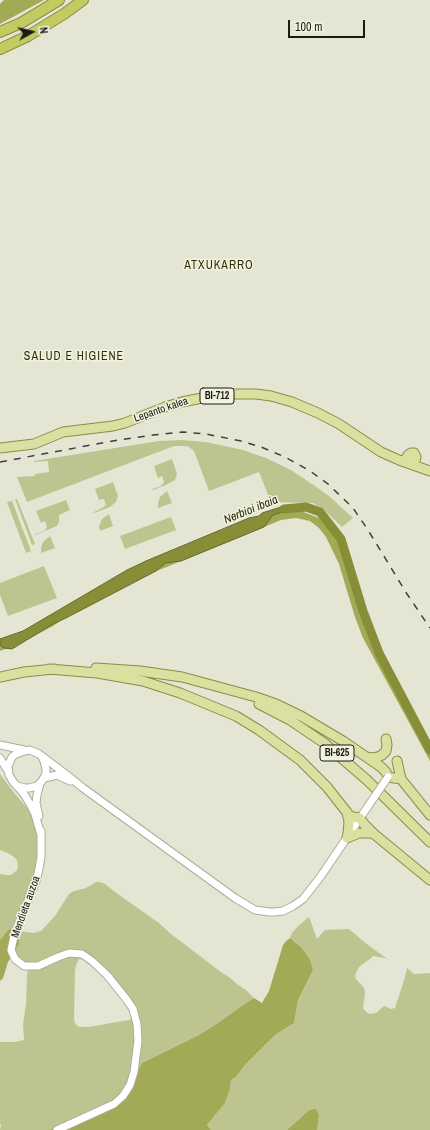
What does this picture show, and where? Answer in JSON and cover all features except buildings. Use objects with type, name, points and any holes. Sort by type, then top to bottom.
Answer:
[{"type":"highway","points":[[0,32],[20,23],[59,0]]},
{"type":"highway","points":[[0,49],[28,36],[64,14],[83,0]]},
{"type":"main road","name":"Lepanto kalea","points":[[0,448],[34,444],[63,432],[113,426],[125,423],[182,402],[229,394],[256,394],[271,396],[292,402],[318,413],[339,424],[381,452],[430,471]]},
{"type":"main road","name":"BI-625","points":[[0,677],[49,669],[90,668],[140,671],[182,677],[225,689],[271,709],[324,743],[367,780],[430,842]]},
{"type":"main road","points":[[49,669],[97,673],[143,681],[180,693],[236,716],[259,730],[300,760],[327,787],[349,815],[360,818],[374,834],[430,880]]},
{"type":"main road","points":[[225,689],[276,704],[301,716],[332,734],[382,767],[388,777],[401,779]]},
{"type":"main road","points":[[369,758],[378,757],[386,750],[386,740]]},
{"type":"main road","points":[[397,761],[401,779],[430,815]]},
{"type":"main road","points":[[346,838],[349,824],[347,812]]},
{"type":"main road","points":[[346,838],[359,834],[374,834]]},
{"type":"street","points":[[0,745],[39,754],[83,788],[235,898],[248,907],[261,912],[283,911],[302,899],[321,876],[388,777]]},
{"type":"street","points":[[8,771],[8,766],[12,757],[24,750]]},
{"type":"street","points":[[17,786],[29,788],[37,786],[42,780],[46,774],[46,765],[39,754]]},
{"type":"street","points":[[0,758],[11,779],[30,804],[41,835]]},
{"type":"street","points":[[42,780],[57,775],[83,788]]},
{"type":"street","name":"Mendieta auzoa","points":[[42,780],[36,803],[41,835],[41,857],[39,869],[15,932],[11,950],[15,959],[24,966],[38,966],[69,954],[82,954],[92,961],[107,975],[128,1000],[133,1009],[137,1024],[138,1041],[134,1072],[130,1085],[123,1096],[114,1104],[57,1130]]},
{"type":"shaded area","points":[[4,0],[44,0],[0,24],[0,4]]},
{"type":"shaded area","points":[[181,440],[206,442],[243,450],[266,458],[291,470],[315,486],[329,496],[353,518],[342,527],[323,509],[313,503],[271,502],[259,472],[209,491],[194,451],[186,446],[174,446],[27,502],[17,477],[35,476],[35,474],[49,472],[48,461],[34,461],[159,441]]},
{"type":"shaded area","points":[[172,459],[177,474],[175,480],[153,490],[152,489],[161,486],[164,482],[162,476],[158,478],[154,466]]},
{"type":"shaded area","points":[[113,482],[118,496],[116,502],[110,507],[94,513],[106,505],[104,499],[99,500],[95,489]]},
{"type":"shaded area","points":[[167,491],[172,503],[158,508],[160,497]]},
{"type":"shaded area","points":[[15,499],[17,499],[35,544],[32,545]]},
{"type":"shaded area","points":[[66,500],[70,510],[59,515],[59,522],[57,526],[35,535],[44,531],[47,527],[45,521],[41,523],[36,511]]},
{"type":"shaded area","points":[[12,501],[31,551],[26,553],[7,502]]},
{"type":"shaded area","points":[[298,506],[296,511],[282,512],[273,515],[264,527],[181,561],[165,563],[156,571],[53,624],[12,649],[4,648],[0,645],[0,639],[23,631],[127,570],[146,561],[249,518],[259,516],[262,513],[281,507]]},
{"type":"shaded area","points":[[301,511],[324,520],[340,544],[369,629],[430,747],[430,761],[363,638],[339,564],[326,537],[319,528],[310,521],[296,518],[281,520],[142,577],[72,613],[53,626],[23,642],[0,651],[0,645],[14,639],[130,574],[271,512]]},
{"type":"shaded area","points":[[109,514],[113,526],[100,531],[99,526],[102,519]]},
{"type":"shaded area","points":[[171,517],[176,530],[125,549],[120,536]]},
{"type":"shaded area","points":[[50,536],[55,548],[41,553],[43,542]]},
{"type":"shaded area","points":[[44,566],[57,598],[8,616],[0,595],[0,583]]},
{"type":"shaded area","points":[[0,774],[33,815],[37,829],[39,867],[16,928],[8,930],[0,940],[0,874],[11,875],[17,870],[18,866],[17,860],[14,857],[0,850]]},
{"type":"shaded area","points":[[96,882],[105,884],[159,923],[171,934],[246,990],[254,998],[199,1035],[142,1063],[136,1075],[136,1081],[113,1102],[55,1128],[47,1130],[0,1130],[0,1042],[15,1042],[24,1040],[23,1025],[28,968],[12,956],[19,931],[33,933],[41,931],[55,916],[69,894],[86,888]],"holes":[[[79,959],[85,960],[108,981],[127,1003],[134,1019],[89,1027],[80,1027],[76,1025],[74,1020],[75,971]]]},
{"type":"shaded area","points":[[309,917],[317,939],[325,930],[349,929],[389,960],[373,956],[359,967],[355,976],[364,988],[365,993],[363,1008],[370,1014],[376,1013],[384,1006],[391,1009],[395,1008],[407,968],[414,974],[430,973],[430,1130],[317,1130],[319,1116],[308,1111],[287,1130],[211,1130],[207,1125],[225,1103],[230,1089],[231,1080],[236,1077],[245,1065],[275,1035],[294,1023],[298,1000],[313,970],[302,948],[290,938],[297,927]]},
{"type":"shaded area","points":[[14,927],[19,931],[19,944],[8,962],[3,978],[0,981],[0,940],[8,930]]},
{"type":"shaded area","points":[[290,938],[302,948],[310,960],[313,970],[298,1000],[294,1023],[275,1035],[245,1065],[236,1077],[231,1080],[230,1089],[225,1103],[207,1125],[211,1130],[47,1130],[55,1128],[113,1102],[136,1081],[136,1075],[142,1063],[199,1035],[254,998],[262,1003],[269,991],[283,945]]},
{"type":"shaded area","points":[[316,1109],[319,1116],[317,1130],[287,1130],[308,1111]]},
{"type":"waterway","name":"Nerbioi ibaia","points":[[284,509],[306,507],[320,512],[341,539],[363,611],[379,653],[430,750]]},
{"type":"railway","points":[[0,462],[118,440],[183,432],[206,434],[241,441],[261,447],[285,457],[310,471],[328,484],[353,508],[430,628]]},
{"type":"district","name":"ATXUKARRO","points":[[219,266]]},
{"type":"district","name":"SALUD E HIGIENE","points":[[74,357]]}]
